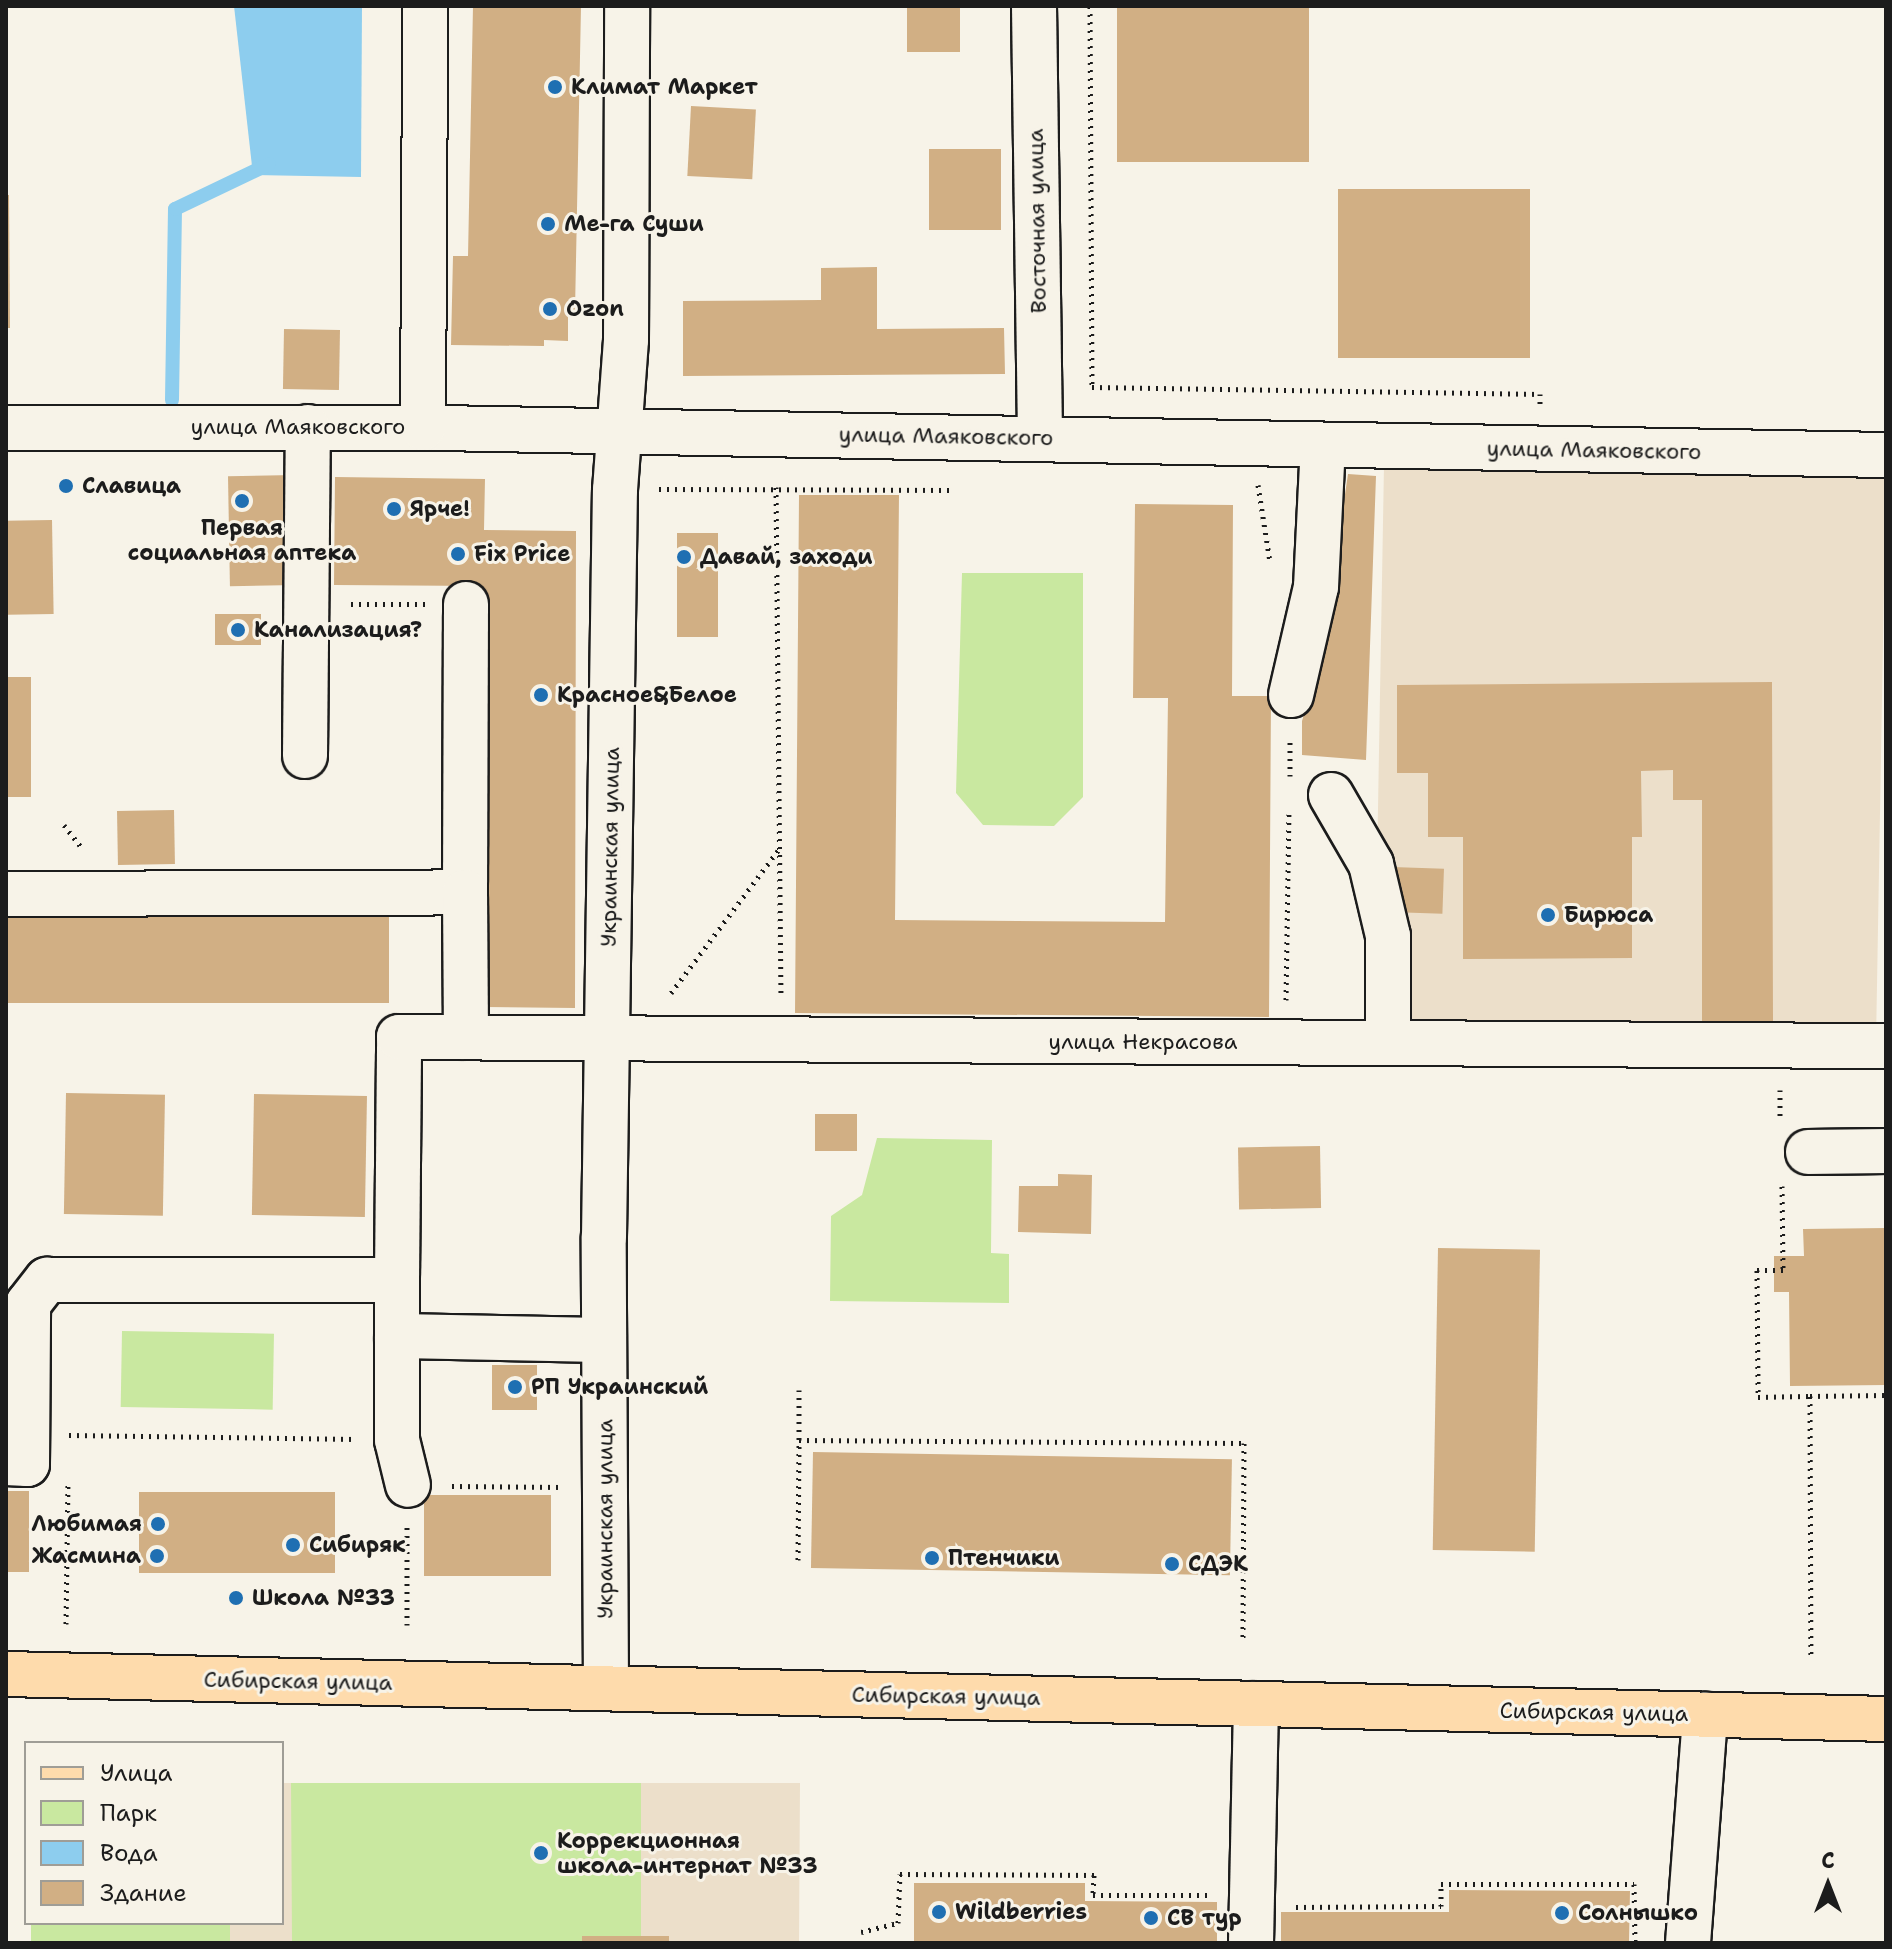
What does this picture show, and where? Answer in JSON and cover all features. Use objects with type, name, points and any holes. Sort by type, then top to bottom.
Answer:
[{"type":"main road","name":"Сибирская улица","points":[[6,1674],[1886,1719]]},
{"type":"street","points":[[423,428],[425,6]]},
{"type":"street","name":"Украинская улица","points":[[606,1688],[604,1340],[622,1039],[615,490],[620,431],[627,6]]},
{"type":"street","name":"Восточная улица","points":[[1034,6],[1040,437]]},
{"type":"street","points":[[305,756],[308,427]]},
{"type":"street","name":"улица Маяковского","points":[[6,428],[423,428],[1886,455]]},
{"type":"street","points":[[1291,695],[1316,587],[1323,446]]},
{"type":"street","points":[[466,604],[466,1037]]},
{"type":"street","points":[[1310,792],[1371,864],[1388,936],[1388,1043]]},
{"type":"street","points":[[6,894],[465,892]]},
{"type":"street","name":"улица Некрасова","points":[[397,1280],[399,1037],[1886,1046]]},
{"type":"street","points":[[1790,1156],[1886,1151]]},
{"type":"street","points":[[6,1463],[27,1464],[28,1304],[47,1280],[397,1280],[397,1440],[408,1485]]},
{"type":"street","points":[[397,1336],[604,1340]]},
{"type":"street","points":[[1251,1943],[1256,1704]]},
{"type":"street","points":[[1688,1943],[1705,1715]]},
{"type":"path","points":[[1090,6],[1092,387],[1540,394],[1540,450]]},
{"type":"path","points":[[1251,445],[1271,570]]},
{"type":"path","points":[[776,487],[782,1040]]},
{"type":"path","points":[[615,490],[776,487],[950,490]]},
{"type":"path","points":[[1291,695],[1310,792]]},
{"type":"path","points":[[1285,1042],[1289,805]]},
{"type":"path","points":[[622,1039],[780,848]]},
{"type":"path","points":[[1779,1045],[1790,1156],[1783,1270],[1757,1270],[1758,1397],[1886,1395]]},
{"type":"path","points":[[798,1560],[799,1390]]},
{"type":"path","points":[[1810,1396],[1811,1659]]},
{"type":"path","points":[[69,1450],[69,1435],[397,1440]]},
{"type":"path","points":[[799,1440],[1244,1443],[1243,1640]]},
{"type":"path","points":[[66,1624],[68,1464]]},
{"type":"path","points":[[406,1608],[407,1625]]},
{"type":"path","points":[[861,1932],[898,1923],[900,1874],[1094,1875],[1093,1895],[1227,1895]]},
{"type":"path","points":[[1290,1907],[1441,1906],[1441,1884],[1634,1884],[1635,1943]]},
{"type":"shaded area","points":[[1384,465],[1886,474],[1876,1038],[1374,1029]]},
{"type":"shaded area","name":"Коррекционная школа-интернат №33","points":[[284,1783],[800,1783],[799,1943],[31,1943],[31,1925],[284,1925]]},
{"type":"green space","points":[[962,573],[1083,573],[1083,797],[1054,826],[983,825],[956,793]]},
{"type":"green space","points":[[877,1138],[992,1140],[991,1253],[1009,1254],[1009,1303],[830,1301],[831,1216],[862,1195]]},
{"type":"green space","points":[[122,1331],[274,1334],[273,1410],[121,1407]]},
{"type":"green space","name":"Коррекционная школа-интернат №33","points":[[291,1783],[641,1783],[641,1936],[583,1936],[582,1943],[292,1943]]},
{"type":"green space","points":[[31,1925],[230,1925],[230,1943],[31,1943]]},
{"type":"water","points":[[234,6],[362,6],[361,177],[253,175]]},
{"type":"building","points":[[473,6],[581,6],[575,311],[568,311],[568,341],[544,340],[544,346],[451,345],[453,256],[468,256]]},
{"type":"building","points":[[907,6],[960,6],[960,52],[907,52]]},
{"type":"building","points":[[1117,6],[1309,6],[1309,162],[1117,162]]},
{"type":"building","points":[[691,106],[756,109],[752,179],[687,176]]},
{"type":"building","points":[[929,149],[1001,149],[1001,230],[929,230]]},
{"type":"building","points":[[1338,189],[1530,189],[1530,358],[1338,358]]},
{"type":"building","points":[[6,195],[9,195],[10,328],[6,328]]},
{"type":"building","points":[[877,267],[877,329],[1004,328],[1005,374],[683,376],[683,301],[821,300],[821,268]]},
{"type":"building","points":[[284,329],[340,330],[339,390],[283,389]]},
{"type":"building","points":[[1348,474],[1376,476],[1366,760],[1302,755],[1302,721],[1320,663]]},
{"type":"building","points":[[294,475],[296,585],[230,586],[228,476]]},
{"type":"building","points":[[335,477],[485,479],[484,530],[576,531],[575,1008],[485,1007],[483,586],[334,585]]},
{"type":"building","points":[[799,495],[899,495],[895,920],[1165,922],[1168,698],[1133,698],[1135,504],[1233,505],[1232,696],[1271,696],[1269,1017],[795,1013]]},
{"type":"building","points":[[52,520],[54,614],[8,615],[6,521]]},
{"type":"building","points":[[677,533],[718,533],[718,637],[677,637]]},
{"type":"building","name":"Канализация?","points":[[215,614],[261,614],[261,645],[215,645]]},
{"type":"building","points":[[6,677],[31,677],[31,797],[6,797]]},
{"type":"building","points":[[1772,682],[1773,1023],[1702,1023],[1702,800],[1673,800],[1673,770],[1641,771],[1642,837],[1632,837],[1632,958],[1463,959],[1463,837],[1428,837],[1428,773],[1397,773],[1397,685]]},
{"type":"building","points":[[174,810],[175,864],[118,865],[117,811]]},
{"type":"building","points":[[1392,867],[1444,869],[1442,914],[1390,912]]},
{"type":"building","points":[[6,917],[389,917],[389,1003],[6,1003]]},
{"type":"building","points":[[66,1093],[165,1095],[163,1216],[64,1214]]},
{"type":"building","points":[[254,1094],[367,1096],[365,1217],[252,1215]]},
{"type":"building","points":[[815,1114],[857,1114],[857,1151],[815,1151]]},
{"type":"building","points":[[1320,1146],[1321,1208],[1239,1209],[1238,1147]]},
{"type":"building","points":[[1058,1174],[1092,1175],[1091,1234],[1018,1232],[1019,1186],[1058,1186]]},
{"type":"building","points":[[1886,1228],[1886,1385],[1790,1386],[1789,1292],[1774,1292],[1774,1256],[1804,1256],[1803,1229]]},
{"type":"building","points":[[1438,1248],[1540,1250],[1535,1552],[1433,1550]]},
{"type":"building","name":"РП Украинский","points":[[492,1365],[537,1365],[537,1410],[492,1410]]},
{"type":"building","points":[[813,1452],[1232,1459],[1230,1575],[811,1568]]},
{"type":"building","points":[[6,1491],[29,1491],[29,1572],[6,1572]]},
{"type":"building","points":[[139,1492],[335,1492],[335,1573],[139,1573]]},
{"type":"building","points":[[424,1495],[551,1495],[551,1576],[424,1576]]},
{"type":"building","points":[[914,1883],[1085,1883],[1085,1901],[1217,1902],[1217,1943],[914,1943]]},
{"type":"building","points":[[1449,1890],[1630,1891],[1629,1943],[1281,1943],[1281,1912],[1449,1912]]},
{"type":"building","points":[[582,1936],[669,1936],[669,1943],[582,1943]]},
{"type":"waterway","points":[[172,400],[175,209],[269,164]]},
{"type":"place","name":"Климат Маркет","points":[[555,87]]},
{"type":"place","name":"Ме-га Суши","points":[[548,224]]},
{"type":"place","name":"Ozon","points":[[550,309]]},
{"type":"place","name":"Славица","points":[[66,486]]},
{"type":"place","name":"Первая социальная аптека","points":[[242,501]]},
{"type":"place","name":"Ярче!","points":[[394,509]]},
{"type":"place","name":"Fix Price","points":[[458,554]]},
{"type":"place","name":"Давай, заходи","points":[[684,557]]},
{"type":"place","name":"Канализация?","points":[[238,630]]},
{"type":"place","name":"Красное&Белое","points":[[541,695]]},
{"type":"place","name":"Бирюса","points":[[1548,915]]},
{"type":"place","name":"РП Украинский","points":[[515,1387]]},
{"type":"place","name":"Любимая","points":[[158,1524]]},
{"type":"place","name":"Сибиряк","points":[[293,1545]]},
{"type":"place","name":"Жасмина","points":[[157,1556]]},
{"type":"place","name":"Птенчики","points":[[932,1558]]},
{"type":"place","name":"СДЭК","points":[[1172,1564]]},
{"type":"place","name":"Школа №33","points":[[236,1598]]},
{"type":"place","name":"Коррекционная школа-интернат №33","points":[[541,1853]]},
{"type":"place","name":"Wildberries","points":[[939,1912]]},
{"type":"place","name":"Солнышко","points":[[1562,1913]]},
{"type":"place","name":"СВ тур","points":[[1151,1918]]}]
